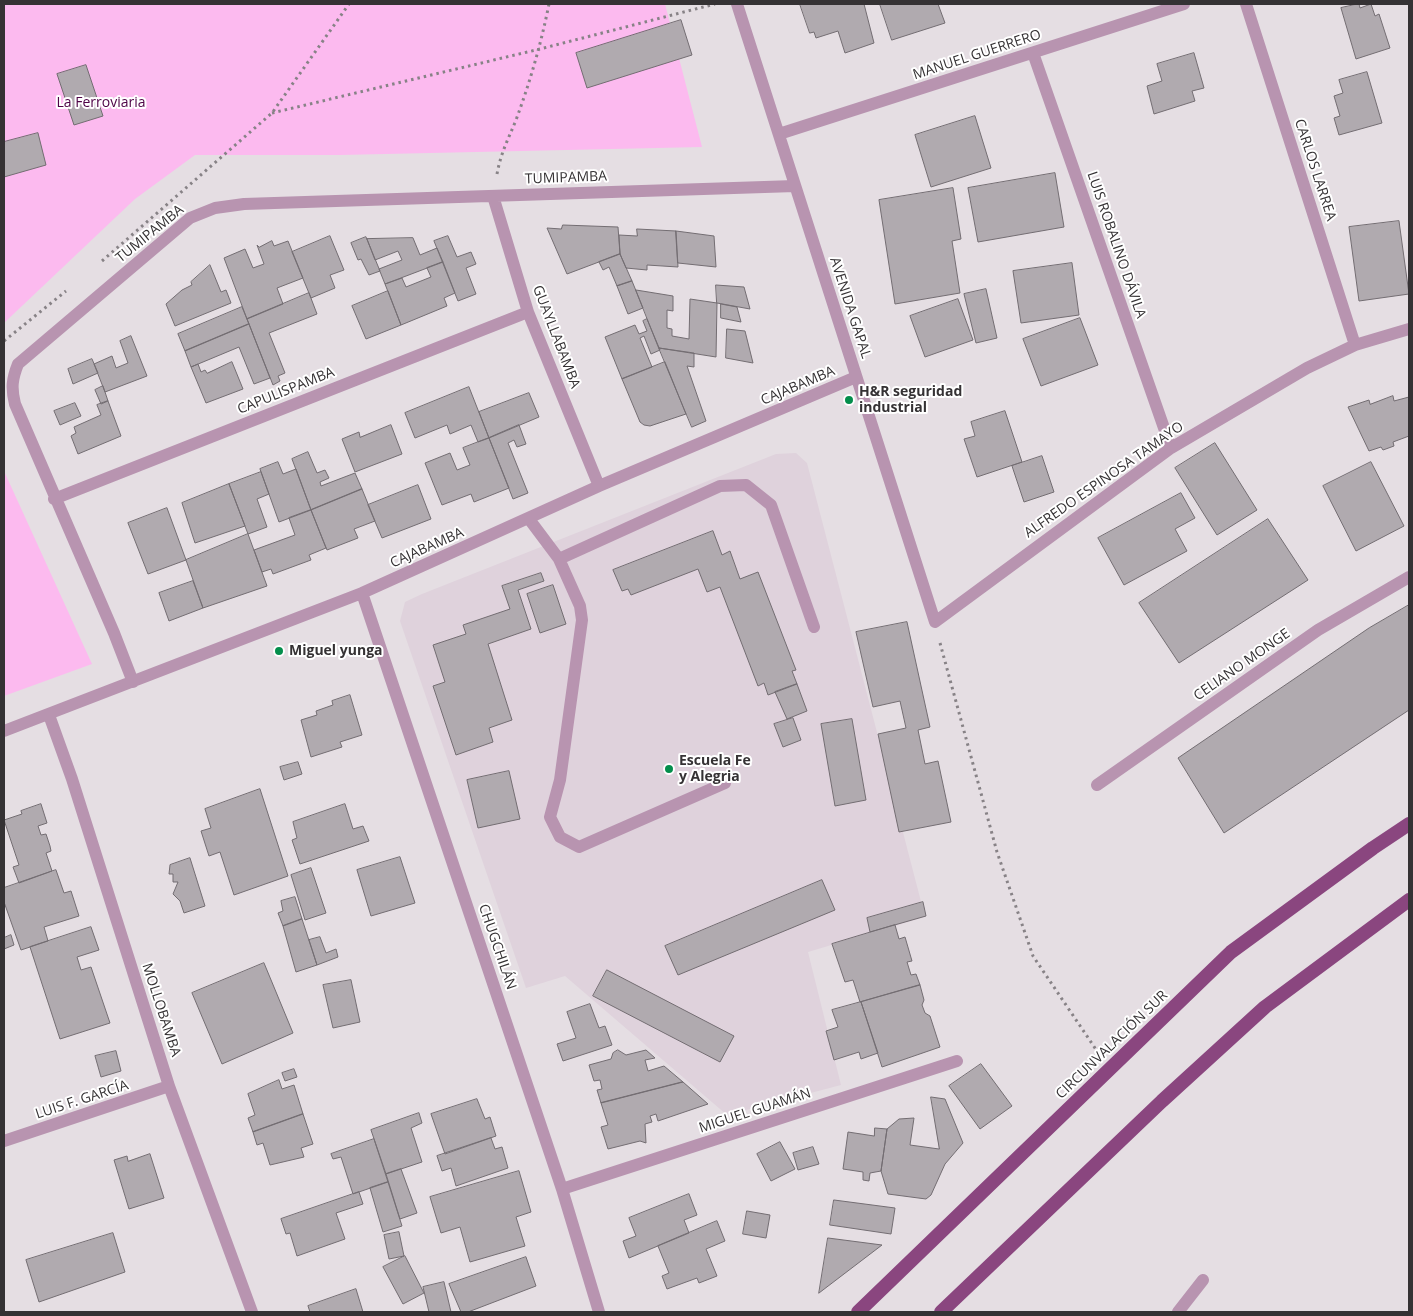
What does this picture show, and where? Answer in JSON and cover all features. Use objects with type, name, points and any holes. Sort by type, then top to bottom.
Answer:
[{"type":"highway","name":"CIRCUNVALACIÓN SUR","points":[[858,1312],[1231,952],[1373,848],[1409,824]]},
{"type":"highway","points":[[941,1312],[1162,1101],[1265,1006],[1409,900]]},
{"type":"street","name":"AVENIDA GAPAL","points":[[737,4],[934,622]]},
{"type":"street","name":"MANUEL GUERRERO","points":[[779,134],[1184,4]]},
{"type":"street","name":"CARLOS LARREA","points":[[1246,4],[1354,345]]},
{"type":"street","name":"LUIS ROBALINO DÁVILA","points":[[1033,53],[1171,448]]},
{"type":"street","name":"TUMIPAMBA","points":[[133,682],[114,633],[54,499],[15,404],[12,379],[18,364],[190,218],[214,208],[244,204],[795,186]]},
{"type":"street","name":"GUAYLLABAMBA","points":[[493,196],[528,312],[599,486]]},
{"type":"street","name":"CAPULISPAMBA","points":[[54,499],[528,312]]},
{"type":"street","name":"ALFREDO ESPINOSA TAMAYO","points":[[934,622],[1171,448],[1307,368],[1354,345],[1409,329]]},
{"type":"street","name":"CAJABAMBA","points":[[4,731],[362,593],[599,486],[856,377]]},
{"type":"street","points":[[558,558],[720,486],[746,486],[771,505],[814,627]]},
{"type":"street","points":[[529,519],[558,558],[580,606],[582,620],[560,780],[550,817],[560,837],[579,847],[725,783]]},
{"type":"street","name":"CELIANO MONGE","points":[[1097,785],[1318,630],[1409,577]]},
{"type":"street","name":"CHUGCHILÁN","points":[[362,593],[562,1189],[599,1312]]},
{"type":"street","name":"MOLLOBAMBA","points":[[49,715],[72,779],[169,1086],[252,1312]]},
{"type":"street","name":"MIGUEL GUAMÁN","points":[[562,1189],[957,1062]]},
{"type":"street","name":"LUIS F. GARCÍA","points":[[4,1141],[169,1086]]},
{"type":"street","points":[[1178,1312],[1202,1280]]},
{"type":"path","points":[[96,266],[272,112],[349,4]]},
{"type":"path","points":[[493,196],[501,152],[516,121],[540,49],[549,4]]},
{"type":"path","points":[[272,112],[540,49],[716,4]]},
{"type":"path","points":[[4,340],[68,290]]},
{"type":"path","points":[[934,622],[997,852],[1033,956],[1109,1070]]},
{"type":"shaded area","name":"Escuela Fe y Alegria","points":[[796,453],[807,463],[925,917],[808,952],[841,1085],[727,1115],[565,976],[526,988],[400,621],[405,602],[422,594],[776,454]]},
{"type":"green space","name":"La Ferroviaria","points":[[4,4],[665,4],[702,147],[340,155],[195,155],[135,199],[4,323]]},
{"type":"green space","points":[[4,471],[92,664],[4,696]]},
{"type":"building","points":[[800,4],[864,4],[874,43],[845,53],[838,31],[816,38],[814,32],[810,33]]},
{"type":"building","points":[[880,4],[938,4],[945,23],[892,40]]},
{"type":"building","points":[[1359,4],[1360,8],[1371,4],[1375,16],[1379,14],[1390,48],[1356,59],[1341,8]]},
{"type":"building","points":[[681,20],[692,55],[587,88],[576,53]]},
{"type":"building","points":[[1194,53],[1204,88],[1192,91],[1195,101],[1154,114],[1147,86],[1162,81],[1157,64]]},
{"type":"building","points":[[86,65],[103,116],[74,125],[57,74]]},
{"type":"building","points":[[1367,72],[1382,123],[1339,135],[1334,118],[1340,116],[1334,96],[1343,93],[1339,80]]},
{"type":"building","points":[[975,116],[991,168],[931,187],[915,135]]},
{"type":"building","points":[[38,133],[46,165],[4,177],[4,142]]},
{"type":"building","points":[[1055,173],[1064,227],[978,242],[968,188]]},
{"type":"building","points":[[953,188],[961,239],[952,241],[960,293],[895,304],[879,200]]},
{"type":"building","points":[[1399,221],[1409,294],[1359,301],[1349,227]]},
{"type":"building","points":[[563,225],[618,227],[620,254],[567,274],[547,228],[561,229]]},
{"type":"building","points":[[637,229],[676,231],[678,267],[647,265],[647,270],[626,268],[620,254],[619,235],[637,236]]},
{"type":"building","points":[[676,231],[714,236],[716,267],[678,263]]},
{"type":"building","points":[[330,236],[344,270],[330,275],[335,288],[311,298],[292,252]]},
{"type":"building","points":[[448,236],[457,257],[471,252],[476,264],[466,268],[476,294],[458,301],[434,241]]},
{"type":"building","points":[[366,237],[380,271],[369,275],[361,259],[358,260],[351,243]]},
{"type":"building","points":[[413,238],[420,255],[437,248],[443,262],[385,284],[379,269],[402,260],[398,251],[375,260],[367,239]]},
{"type":"building","points":[[272,241],[274,246],[288,241],[303,278],[277,288],[283,304],[247,319],[224,258],[245,249],[253,268],[264,264],[257,245],[259,247]]},
{"type":"building","points":[[620,254],[632,281],[617,286],[609,267],[603,270],[599,262]]},
{"type":"building","points":[[443,262],[455,293],[444,298],[447,306],[401,325],[385,284],[402,278],[406,287],[431,277],[427,268]]},
{"type":"building","points":[[1072,263],[1079,315],[1021,323],[1013,271]]},
{"type":"building","points":[[210,265],[221,292],[226,290],[231,303],[175,326],[166,304],[182,290],[192,285],[191,282]]},
{"type":"building","points":[[632,281],[643,308],[628,314],[617,286]]},
{"type":"building","points":[[716,285],[744,287],[750,309],[717,303]]},
{"type":"building","points":[[986,289],[997,338],[976,343],[964,294]]},
{"type":"building","points":[[636,290],[673,296],[673,311],[667,310],[667,328],[672,329],[672,336],[689,339],[690,299],[717,303],[716,357],[659,348]]},
{"type":"building","points":[[388,291],[401,325],[366,339],[352,306]]},
{"type":"building","points":[[309,293],[317,314],[269,333],[285,373],[278,376],[280,381],[273,385],[247,319]]},
{"type":"building","points":[[958,299],[973,340],[925,357],[910,316]]},
{"type":"building","points":[[721,304],[737,307],[741,322],[721,318]]},
{"type":"building","points":[[242,307],[249,324],[185,351],[178,334]]},
{"type":"building","points":[[1080,318],[1098,365],[1041,386],[1023,339]]},
{"type":"building","points":[[647,319],[660,350],[651,354],[644,336],[640,338],[652,367],[622,379],[605,337],[635,325],[639,334],[647,331],[643,321]]},
{"type":"building","points":[[249,324],[270,378],[254,384],[239,347],[191,367],[185,351]]},
{"type":"building","points":[[727,329],[745,331],[753,363],[726,358]]},
{"type":"building","points":[[131,336],[147,376],[105,392],[94,364],[112,356],[116,368],[128,363],[120,341]]},
{"type":"building","points":[[659,348],[694,353],[694,367],[687,366],[706,421],[692,427]]},
{"type":"building","points":[[92,359],[98,373],[73,384],[68,369]]},
{"type":"building","points":[[232,362],[243,389],[206,403],[191,367],[198,364],[201,372],[205,370],[207,373]]},
{"type":"building","points":[[665,362],[686,414],[650,426],[644,425],[640,422],[622,379]]},
{"type":"building","points":[[103,386],[108,401],[101,404],[95,390]]},
{"type":"building","points":[[469,387],[489,438],[478,442],[471,425],[450,434],[447,425],[415,438],[405,413]]},
{"type":"building","points":[[529,393],[539,417],[489,438],[479,412]]},
{"type":"building","points":[[1393,396],[1394,401],[1409,397],[1409,436],[1393,442],[1394,446],[1383,450],[1381,447],[1369,451],[1348,407],[1369,400],[1370,404]]},
{"type":"building","points":[[108,401],[121,436],[78,454],[71,436],[76,433],[74,427],[101,415],[97,405]]},
{"type":"building","points":[[75,403],[81,416],[60,425],[54,411]]},
{"type":"building","points":[[1005,411],[1022,462],[977,477],[964,439],[975,436],[971,422]]},
{"type":"building","points":[[391,425],[402,454],[355,472],[342,439],[359,432],[360,437]]},
{"type":"building","points":[[519,425],[526,444],[517,447],[514,440],[508,443],[528,493],[513,499],[489,438]]},
{"type":"building","points":[[489,438],[509,488],[474,502],[471,494],[442,505],[425,463],[450,453],[457,470],[470,465],[463,448]]},
{"type":"building","points":[[1215,443],[1257,510],[1217,535],[1175,468]]},
{"type":"building","points":[[308,452],[317,473],[325,470],[329,478],[320,482],[321,486],[355,473],[362,489],[311,510],[292,459]]},
{"type":"building","points":[[1042,456],[1054,492],[1024,502],[1012,466]]},
{"type":"building","points":[[278,462],[283,474],[296,469],[311,510],[279,522],[260,469]]},
{"type":"building","points":[[1371,462],[1404,526],[1356,551],[1323,486]]},
{"type":"building","points":[[261,472],[269,494],[257,499],[267,527],[248,534],[229,484]]},
{"type":"building","points":[[229,484],[245,526],[195,543],[182,503]]},
{"type":"building","points":[[418,485],[431,519],[382,538],[368,505]]},
{"type":"building","points":[[362,489],[375,521],[354,529],[358,538],[327,550],[311,510]]},
{"type":"building","points":[[1181,493],[1195,518],[1175,529],[1187,551],[1124,585],[1098,538]]},
{"type":"building","points":[[167,508],[186,560],[148,574],[128,523]]},
{"type":"building","points":[[311,510],[326,548],[309,555],[311,560],[273,574],[271,569],[262,572],[254,550],[295,535],[289,518]]},
{"type":"building","points":[[1268,519],[1308,580],[1179,663],[1139,603]]},
{"type":"building","points":[[713,531],[722,555],[730,551],[740,579],[758,572],[796,670],[792,671],[797,684],[768,695],[764,683],[758,686],[720,587],[707,592],[698,569],[631,595],[628,589],[622,591],[613,570]]},
{"type":"building","points":[[248,534],[267,586],[203,608],[186,560]]},
{"type":"building","points":[[541,573],[544,581],[518,590],[531,629],[488,644],[512,720],[489,728],[493,742],[456,755],[433,686],[445,682],[433,645],[466,634],[463,625],[510,609],[502,586]]},
{"type":"building","points":[[193,581],[203,608],[169,621],[159,593]]},
{"type":"building","points":[[553,585],[566,624],[540,633],[527,594]]},
{"type":"building","points":[[1409,605],[1409,710],[1224,833],[1178,758],[1369,628]]},
{"type":"building","points":[[907,622],[930,727],[918,730],[925,764],[938,761],[951,822],[899,832],[878,734],[906,728],[900,701],[873,707],[856,632]]},
{"type":"building","points":[[797,684],[807,711],[787,719],[775,692]]},
{"type":"building","points":[[350,695],[362,735],[340,742],[342,747],[311,757],[301,720],[317,715],[316,711],[333,705],[332,701]]},
{"type":"building","points":[[793,718],[801,740],[783,747],[774,724]]},
{"type":"building","points":[[852,719],[866,800],[835,806],[821,724]]},
{"type":"building","points":[[298,762],[302,774],[284,780],[280,767]]},
{"type":"building","points":[[509,771],[520,819],[478,828],[467,780]]},
{"type":"building","points":[[260,789],[288,876],[234,895],[220,852],[209,856],[201,831],[211,828],[205,809]]},
{"type":"building","points":[[41,804],[47,823],[38,826],[41,835],[46,834],[50,846],[51,851],[46,853],[52,871],[19,883],[13,867],[19,865],[4,820],[22,814],[21,811]]},
{"type":"building","points":[[345,804],[353,829],[363,826],[369,841],[300,864],[292,840],[297,838],[293,822]]},
{"type":"building","points":[[400,857],[415,903],[371,916],[357,870]]},
{"type":"building","points":[[190,858],[205,906],[184,913],[180,901],[173,894],[178,882],[173,882],[173,874],[169,874],[170,865]]},
{"type":"building","points":[[311,868],[326,913],[305,920],[291,875]]},
{"type":"building","points":[[56,870],[64,893],[71,891],[79,916],[44,927],[48,941],[21,950],[4,902],[4,888]]},
{"type":"building","points":[[822,880],[835,910],[678,975],[665,946]]},
{"type":"building","points":[[295,897],[302,919],[283,926],[278,913],[283,911],[281,901]]},
{"type":"building","points":[[923,902],[926,916],[870,932],[867,918]]},
{"type":"building","points":[[302,919],[317,965],[296,972],[283,926]]},
{"type":"building","points":[[895,925],[899,939],[905,937],[912,961],[907,962],[911,975],[916,974],[920,985],[860,1002],[853,980],[845,982],[832,944]]},
{"type":"building","points":[[91,927],[99,950],[77,957],[81,970],[91,967],[110,1023],[60,1039],[30,947]]},
{"type":"building","points":[[11,935],[14,945],[4,949],[4,938]]},
{"type":"building","points":[[320,937],[326,953],[336,949],[338,957],[317,965],[309,940]]},
{"type":"building","points":[[264,963],[293,1033],[222,1064],[192,993]]},
{"type":"building","points":[[607,970],[734,1036],[720,1062],[593,996]]},
{"type":"building","points":[[351,980],[360,1022],[333,1028],[323,985]]},
{"type":"building","points":[[920,985],[924,1000],[922,1005],[925,1013],[930,1016],[940,1047],[882,1067],[861,1002]]},
{"type":"building","points":[[861,1002],[878,1053],[861,1059],[859,1052],[834,1060],[826,1031],[838,1027],[832,1010]]},
{"type":"building","points":[[590,1004],[599,1028],[605,1026],[612,1045],[563,1061],[557,1044],[576,1038],[567,1012]]},
{"type":"building","points":[[618,1050],[626,1055],[646,1050],[655,1058],[645,1060],[648,1071],[664,1066],[683,1082],[601,1103],[597,1090],[602,1089],[600,1080],[594,1081],[589,1065],[611,1059],[613,1053]]},
{"type":"building","points":[[116,1051],[121,1071],[101,1077],[95,1056]]},
{"type":"building","points":[[981,1064],[1012,1106],[980,1129],[949,1086]]},
{"type":"building","points":[[294,1069],[297,1077],[285,1081],[282,1073]]},
{"type":"building","points":[[279,1080],[282,1089],[294,1085],[303,1114],[253,1132],[248,1118],[255,1115],[248,1094]]},
{"type":"building","points":[[683,1082],[708,1104],[658,1121],[656,1114],[650,1116],[652,1122],[645,1124],[646,1143],[640,1141],[608,1149],[601,1127],[608,1125],[601,1103]]},
{"type":"building","points":[[931,1097],[945,1099],[963,1143],[945,1164],[931,1195],[926,1199],[888,1194],[881,1171],[887,1129],[899,1119],[914,1118],[910,1145],[939,1149]]},
{"type":"building","points":[[477,1099],[485,1119],[490,1117],[496,1136],[445,1154],[431,1114]]},
{"type":"building","points":[[419,1113],[422,1123],[411,1128],[422,1162],[386,1174],[371,1130]]},
{"type":"building","points":[[303,1114],[313,1144],[301,1148],[304,1157],[270,1165],[263,1143],[257,1145],[253,1132]]},
{"type":"building","points":[[875,1128],[887,1129],[881,1171],[870,1173],[869,1181],[863,1180],[863,1172],[843,1169],[848,1132],[874,1136]]},
{"type":"building","points":[[491,1138],[495,1149],[502,1147],[508,1168],[456,1186],[451,1168],[442,1171],[437,1156]]},
{"type":"building","points":[[374,1139],[388,1182],[353,1194],[341,1157],[333,1159],[331,1154]]},
{"type":"building","points":[[780,1142],[795,1169],[771,1181],[757,1154]]},
{"type":"building","points":[[813,1147],[819,1164],[798,1170],[793,1153]]},
{"type":"building","points":[[150,1154],[164,1198],[129,1209],[114,1160],[127,1156],[128,1161]]},
{"type":"building","points":[[401,1169],[417,1213],[400,1219],[386,1174]]},
{"type":"building","points":[[519,1171],[531,1212],[516,1217],[525,1246],[470,1262],[460,1227],[441,1233],[430,1197]]},
{"type":"building","points":[[388,1182],[402,1226],[383,1232],[370,1188]]},
{"type":"building","points":[[359,1192],[363,1204],[336,1213],[345,1239],[297,1256],[290,1233],[286,1234],[281,1219]]},
{"type":"building","points":[[689,1194],[697,1215],[684,1220],[689,1233],[629,1258],[623,1241],[636,1236],[629,1218]]},
{"type":"building","points":[[834,1200],[895,1208],[891,1234],[830,1225]]},
{"type":"building","points":[[747,1211],[770,1215],[766,1238],[743,1234]]},
{"type":"building","points":[[717,1221],[725,1241],[706,1249],[717,1276],[699,1283],[697,1278],[667,1289],[662,1276],[669,1273],[658,1246]]},
{"type":"building","points":[[399,1232],[404,1256],[389,1259],[384,1235]]},
{"type":"building","points":[[113,1233],[125,1272],[39,1302],[26,1260]]},
{"type":"building","points":[[828,1238],[882,1245],[819,1293]]},
{"type":"building","points":[[405,1256],[424,1293],[403,1304],[383,1267]]},
{"type":"building","points":[[526,1257],[536,1286],[468,1312],[461,1312],[449,1284]]},
{"type":"building","points":[[444,1282],[451,1312],[429,1312],[423,1287]]},
{"type":"building","points":[[356,1289],[363,1312],[310,1312],[308,1306]]},
{"type":"place","name":"H&R seguridad industrial","points":[[849,400]]},
{"type":"place","name":"Miguel yunga","points":[[279,651]]},
{"type":"place","name":"Escuela Fe y Alegria","points":[[669,769]]}]
